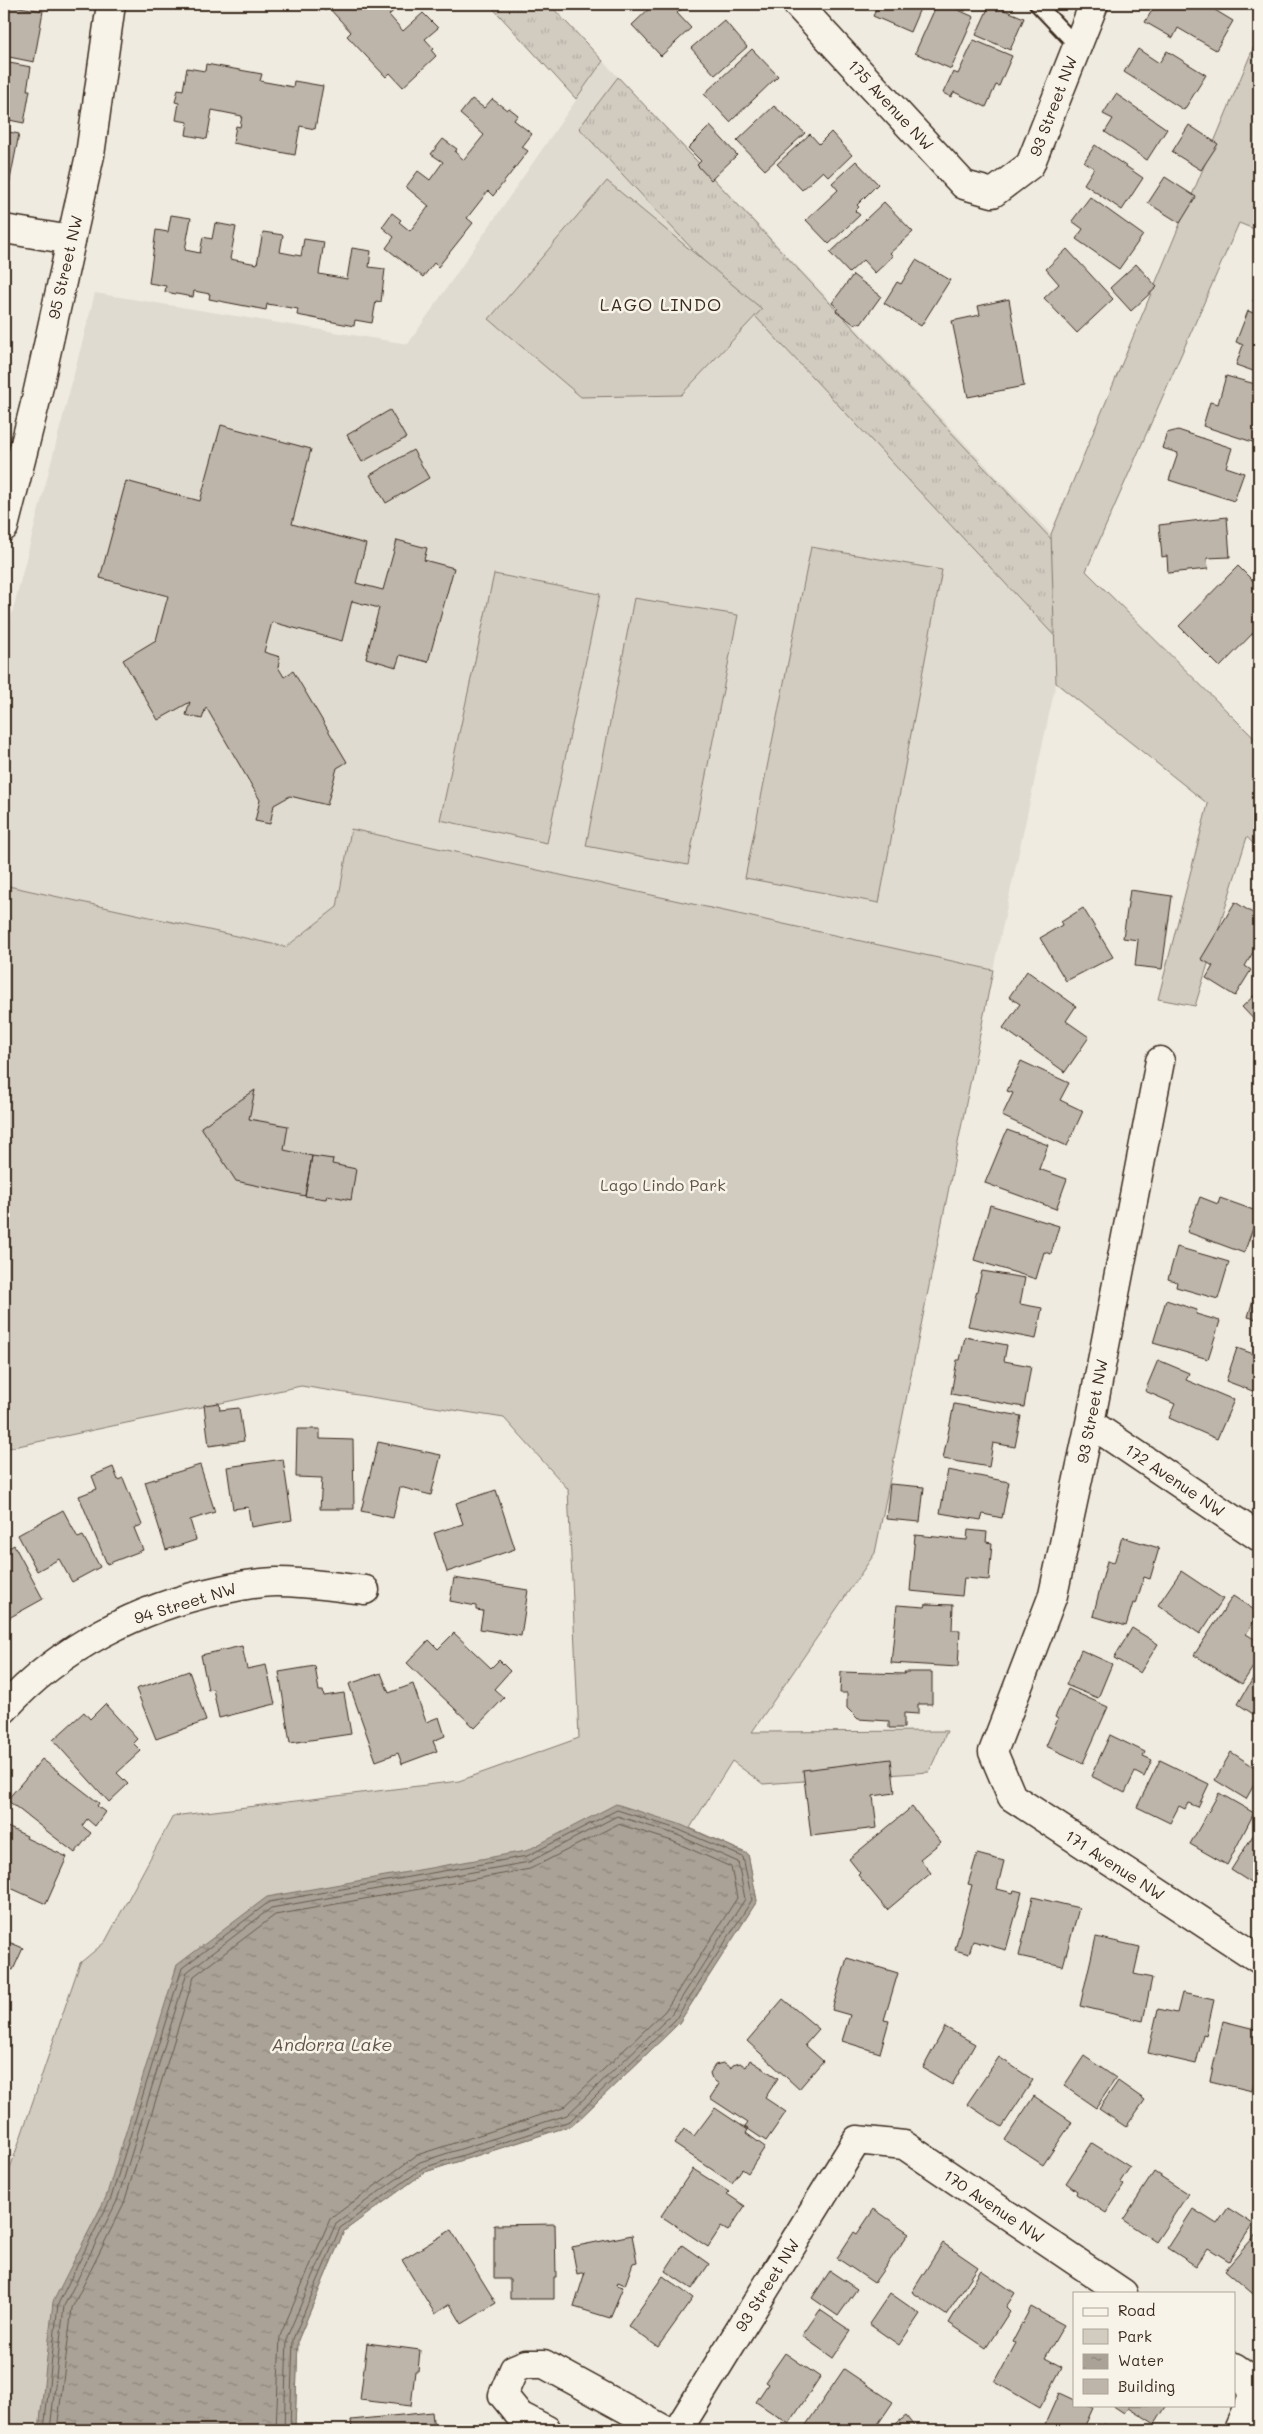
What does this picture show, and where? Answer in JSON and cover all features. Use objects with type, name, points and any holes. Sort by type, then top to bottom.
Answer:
[{"type":"street","name":"95 Street NW","points":[[4,527],[35,404],[90,155],[111,4]]},
{"type":"street","name":"175 Avenue NW","points":[[797,4],[964,185],[993,193]]},
{"type":"street","name":"93 Street NW","points":[[993,193],[1030,165],[1094,4]]},
{"type":"street","points":[[4,229],[71,240]]},
{"type":"street","name":"93 Street NW","points":[[993,1752],[1053,1596],[1090,1423],[1160,1061]]},
{"type":"street","name":"172 Avenue NW","points":[[1090,1423],[1259,1537]]},
{"type":"street","name":"94 Street NW","points":[[4,1709],[20,1691],[70,1653],[113,1627],[151,1610],[204,1594],[247,1585],[276,1582],[365,1590]]},
{"type":"street","name":"171 Avenue NW","points":[[993,1752],[1012,1797],[1259,1960]]},
{"type":"street","name":"93 Street NW","points":[[678,2430],[857,2140]]},
{"type":"street","name":"170 Avenue NW","points":[[857,2140],[904,2145],[1123,2292]]},
{"type":"street","points":[[547,2430],[520,2416],[503,2395],[514,2369],[526,2364],[544,2364],[665,2430]]},
{"type":"street","points":[[1236,2369],[1244,2374],[1253,2396],[1238,2430]]},
{"type":"lane","points":[[1037,4],[1077,46]]},
{"type":"shaded area","points":[[603,61],[1051,534],[1056,683],[993,970],[968,964],[343,870],[337,907],[286,947],[4,885],[4,644],[95,293],[408,344]]},
{"type":"green space","points":[[489,4],[549,4],[603,61],[576,99]]},
{"type":"green space","points":[[1259,34],[1259,187],[1253,202],[1259,204],[1259,231],[1239,223],[1086,571],[1259,743],[1259,850],[1247,837],[1195,1006],[1158,999],[1208,804],[1056,683],[1051,534]]},
{"type":"green space","points":[[618,77],[1251,752],[1238,832],[579,128]]},
{"type":"green space","points":[[607,181],[762,309],[681,395],[581,397],[489,319]]},
{"type":"green space","points":[[811,547],[942,570],[879,903],[745,878]]},
{"type":"green space","points":[[494,574],[600,594],[547,843],[440,820]]},
{"type":"green space","points":[[634,598],[738,615],[688,865],[586,846]]},
{"type":"green space","name":"Lago Lindo Park","points":[[351,829],[993,970],[875,1553],[752,1732],[947,1731],[929,1772],[763,1784],[732,1761],[690,1828],[748,1854],[757,1901],[679,2023],[573,2125],[425,2172],[344,2231],[298,2340],[295,2430],[4,2430],[4,2186],[80,1963],[105,1942],[173,1816],[459,1781],[579,1738],[568,1489],[504,1418],[301,1386],[4,1449],[4,885],[286,947],[337,907]]},
{"type":"water","name":"Andorra Lake","points":[[616,1804],[679,1824],[748,1854],[757,1901],[679,2023],[573,2125],[425,2172],[344,2231],[298,2340],[295,2430],[39,2430],[53,2302],[106,2197],[177,1965],[267,1897],[526,1851]]},
{"type":"building","points":[[318,4],[398,4],[400,5],[389,15],[403,31],[423,13],[438,28],[425,39],[434,49],[432,51],[436,56],[403,87],[390,73],[386,77],[347,36],[351,32],[328,7],[325,11]]},
{"type":"building","points":[[654,4],[687,4],[677,13],[691,28],[661,56],[632,25]]},
{"type":"building","points":[[879,4],[922,4],[910,32],[873,16]]},
{"type":"building","points":[[937,4],[945,4],[974,17],[951,69],[915,53]]},
{"type":"building","points":[[948,4],[968,4],[965,11]]},
{"type":"building","points":[[990,4],[1024,18],[1010,50],[976,35]]},
{"type":"building","points":[[1156,4],[1174,4],[1182,9],[1185,4],[1205,4],[1233,21],[1216,50],[1178,28],[1173,38],[1145,22]]},
{"type":"building","points":[[7,5],[43,11],[34,62],[4,56],[4,23]]},
{"type":"building","points":[[724,20],[747,47],[715,75],[691,48]]},
{"type":"building","points":[[974,40],[1012,56],[999,86],[996,85],[986,107],[954,92],[951,97],[943,93],[953,72],[958,74]]},
{"type":"building","points":[[752,49],[778,76],[730,122],[704,94]]},
{"type":"building","points":[[1138,49],[1159,63],[1167,51],[1206,75],[1184,110],[1124,72]]},
{"type":"building","points":[[4,62],[31,67],[27,90],[30,90],[24,123],[4,119]]},
{"type":"building","points":[[206,64],[262,74],[260,81],[293,87],[294,81],[323,86],[315,129],[300,126],[295,155],[233,143],[236,126],[240,127],[242,116],[212,110],[207,139],[186,135],[188,122],[176,120],[179,103],[175,102],[178,89],[183,90],[187,68],[205,71]]},
{"type":"building","points":[[1116,94],[1167,129],[1147,160],[1105,132],[1113,119],[1103,114]]},
{"type":"building","points":[[472,99],[484,108],[492,99],[507,110],[509,108],[518,115],[514,120],[532,134],[522,147],[528,151],[493,196],[488,191],[467,218],[473,223],[438,267],[434,263],[423,277],[386,248],[394,237],[382,227],[392,213],[410,231],[429,206],[406,187],[418,171],[430,180],[443,162],[431,154],[443,139],[457,149],[455,152],[464,160],[484,135],[460,114]]},
{"type":"building","points":[[774,106],[805,133],[765,170],[737,141]]},
{"type":"building","points":[[1189,125],[1218,144],[1201,170],[1172,152]]},
{"type":"building","points":[[710,126],[737,155],[711,180],[697,165],[701,161],[688,148]]},
{"type":"building","points":[[4,131],[19,134],[9,185],[4,184]]},
{"type":"building","points":[[831,132],[852,155],[829,177],[823,171],[802,190],[777,164],[810,134],[819,144]]},
{"type":"building","points":[[1095,145],[1143,178],[1122,210],[1084,184],[1094,168],[1084,162]]},
{"type":"building","points":[[856,161],[878,184],[857,205],[859,207],[855,211],[860,215],[829,244],[806,220],[838,190],[832,183]]},
{"type":"building","points":[[1165,177],[1196,197],[1180,223],[1148,203]]},
{"type":"building","points":[[1090,197],[1143,235],[1119,269],[1076,239],[1083,229],[1072,221]]},
{"type":"building","points":[[884,202],[913,232],[890,253],[893,256],[875,273],[863,260],[849,273],[830,253]]},
{"type":"building","points":[[171,215],[191,218],[185,250],[200,253],[203,237],[212,239],[215,223],[236,227],[230,259],[257,264],[263,232],[283,235],[280,252],[301,256],[304,239],[324,242],[319,274],[347,279],[352,248],[371,251],[369,267],[385,269],[381,302],[376,301],[372,323],[355,320],[354,326],[297,315],[298,309],[267,304],[266,310],[209,299],[210,294],[194,291],[193,297],[165,292],[166,286],[149,283],[156,230],[168,232]]},
{"type":"building","points":[[1067,249],[1113,299],[1077,333],[1044,298],[1059,284],[1046,269]]},
{"type":"building","points":[[916,260],[950,280],[921,326],[884,303],[897,282],[901,284]]},
{"type":"building","points":[[1136,264],[1157,287],[1131,311],[1110,288]]},
{"type":"building","points":[[853,275],[881,296],[861,324],[857,322],[855,325],[836,311],[838,308],[832,303]]},
{"type":"building","points":[[1259,284],[1259,304],[1253,301]]},
{"type":"building","points":[[1009,299],[1024,386],[968,397],[952,321],[980,315],[978,306]]},
{"type":"building","points":[[1248,311],[1259,315],[1259,373],[1236,365],[1243,345],[1236,342]]},
{"type":"building","points":[[1226,376],[1259,385],[1259,444],[1203,426],[1210,402],[1218,404]]},
{"type":"building","points":[[390,410],[406,438],[362,462],[347,435]]},
{"type":"building","points":[[221,425],[311,449],[292,524],[366,544],[356,583],[383,590],[397,540],[427,548],[424,560],[454,568],[428,662],[400,655],[396,667],[366,658],[379,608],[352,601],[342,641],[272,622],[264,652],[280,657],[278,667],[284,677],[293,671],[347,762],[337,768],[327,805],[290,796],[274,805],[270,824],[255,821],[260,800],[206,707],[202,719],[186,715],[190,702],[158,720],[123,660],[156,640],[168,596],[100,578],[126,481],[200,501]]},
{"type":"building","points":[[1178,430],[1232,448],[1226,467],[1244,473],[1234,501],[1169,480],[1178,453],[1162,448],[1167,433]]},
{"type":"building","points":[[413,450],[429,478],[386,503],[370,475]]},
{"type":"building","points":[[1227,517],[1230,557],[1207,558],[1208,569],[1168,573],[1167,556],[1162,557],[1159,525]]},
{"type":"building","points":[[1238,566],[1259,587],[1259,603],[1257,606],[1259,608],[1259,627],[1220,667],[1179,626]]},
{"type":"building","points":[[1130,890],[1172,896],[1162,969],[1135,966],[1138,940],[1123,938]]},
{"type":"building","points":[[1235,902],[1259,917],[1259,942],[1245,966],[1251,970],[1235,996],[1206,978],[1213,966],[1201,959]]},
{"type":"building","points":[[1083,908],[1113,957],[1066,981],[1040,938],[1062,925],[1061,922]]},
{"type":"building","points":[[1027,971],[1076,1006],[1066,1021],[1089,1037],[1065,1072],[1003,1028],[1020,1004],[1009,997]]},
{"type":"building","points":[[1259,991],[1259,1025],[1242,1007]]},
{"type":"building","points":[[1021,1061],[1069,1083],[1060,1100],[1083,1111],[1067,1146],[1002,1116],[1013,1093],[1007,1091]]},
{"type":"building","points":[[255,1090],[249,1119],[288,1126],[284,1150],[312,1156],[305,1196],[236,1181],[201,1127]]},
{"type":"building","points":[[1007,1130],[1048,1145],[1039,1169],[1067,1179],[1056,1209],[985,1183]]},
{"type":"building","points":[[312,1156],[333,1159],[332,1164],[356,1169],[351,1200],[327,1195],[326,1199],[305,1196]]},
{"type":"building","points":[[1200,1197],[1218,1204],[1220,1198],[1259,1212],[1244,1253],[1187,1232]]},
{"type":"building","points":[[990,1205],[1059,1226],[1051,1254],[1044,1252],[1036,1279],[974,1260]]},
{"type":"building","points":[[1177,1247],[1229,1262],[1218,1299],[1176,1287],[1177,1282],[1168,1279]]},
{"type":"building","points":[[982,1271],[1025,1278],[1020,1304],[1042,1308],[1036,1339],[968,1326]]},
{"type":"building","points":[[1257,1286],[1259,1287],[1259,1320],[1248,1317]]},
{"type":"building","points":[[1166,1300],[1197,1310],[1196,1314],[1220,1321],[1208,1359],[1153,1343]]},
{"type":"building","points":[[965,1337],[1007,1345],[1004,1361],[1031,1366],[1024,1407],[951,1394],[957,1360],[960,1360]]},
{"type":"building","points":[[1237,1348],[1259,1356],[1258,1393],[1226,1381]]},
{"type":"building","points":[[1158,1360],[1189,1373],[1186,1380],[1234,1400],[1217,1439],[1169,1418],[1175,1404],[1145,1391]]},
{"type":"building","points":[[219,1403],[220,1410],[239,1408],[244,1441],[209,1446],[204,1405]]},
{"type":"building","points":[[954,1404],[1021,1416],[1015,1447],[993,1443],[989,1467],[943,1459]]},
{"type":"building","points":[[297,1429],[320,1429],[320,1439],[353,1440],[354,1509],[320,1509],[322,1478],[296,1477]]},
{"type":"building","points":[[378,1442],[441,1455],[431,1495],[400,1487],[393,1518],[361,1511]]},
{"type":"building","points":[[283,1459],[292,1520],[251,1527],[248,1507],[233,1509],[227,1467]]},
{"type":"building","points":[[200,1465],[215,1512],[190,1520],[196,1540],[166,1550],[145,1482]]},
{"type":"building","points":[[113,1467],[118,1480],[123,1478],[142,1525],[134,1528],[143,1550],[107,1564],[79,1496],[97,1489],[92,1476]]},
{"type":"building","points":[[948,1470],[1009,1482],[1002,1518],[983,1514],[981,1520],[940,1513]]},
{"type":"building","points":[[890,1484],[924,1487],[920,1522],[886,1519]]},
{"type":"building","points":[[496,1490],[515,1549],[447,1572],[434,1533],[463,1524],[456,1503]]},
{"type":"building","points":[[63,1510],[78,1538],[83,1536],[100,1567],[72,1582],[59,1559],[37,1571],[18,1535]]},
{"type":"building","points":[[968,1530],[987,1532],[986,1542],[992,1543],[989,1580],[964,1578],[962,1596],[910,1591],[915,1535],[967,1540]]},
{"type":"building","points":[[1122,1537],[1159,1548],[1150,1579],[1144,1577],[1136,1604],[1133,1603],[1126,1626],[1093,1616],[1107,1561],[1114,1563]]},
{"type":"building","points":[[6,1543],[9,1548],[14,1545],[43,1599],[7,1619],[4,1612]]},
{"type":"building","points":[[1181,1571],[1223,1599],[1200,1634],[1158,1605]]},
{"type":"building","points":[[454,1578],[528,1590],[521,1636],[480,1629],[483,1611],[476,1610],[476,1606],[450,1601]]},
{"type":"building","points":[[1233,1596],[1259,1613],[1246,1634],[1259,1642],[1259,1658],[1242,1684],[1194,1655]]},
{"type":"building","points":[[926,1604],[953,1605],[952,1630],[960,1630],[958,1667],[891,1663],[897,1605],[925,1607]]},
{"type":"building","points":[[1132,1628],[1158,1644],[1140,1673],[1114,1658]]},
{"type":"building","points":[[454,1633],[491,1668],[499,1660],[510,1671],[494,1689],[504,1698],[475,1728],[407,1663],[429,1640],[438,1649]]},
{"type":"building","points":[[242,1646],[247,1669],[266,1665],[275,1704],[219,1718],[213,1689],[208,1690],[201,1655]]},
{"type":"building","points":[[1081,1650],[1112,1664],[1098,1698],[1066,1685]]},
{"type":"building","points":[[315,1666],[319,1691],[323,1691],[324,1696],[344,1693],[351,1734],[290,1743],[279,1672]]},
{"type":"building","points":[[1259,1668],[1259,1718],[1238,1704]]},
{"type":"building","points":[[189,1671],[206,1721],[156,1739],[136,1689]]},
{"type":"building","points":[[841,1672],[905,1674],[904,1672],[932,1672],[932,1704],[918,1704],[918,1714],[904,1713],[904,1728],[889,1728],[889,1721],[858,1719],[847,1708],[847,1693],[840,1693]]},
{"type":"building","points":[[381,1673],[389,1693],[413,1684],[426,1722],[439,1717],[445,1736],[433,1741],[437,1751],[402,1764],[398,1753],[376,1761],[349,1684]]},
{"type":"building","points":[[1068,1689],[1108,1707],[1083,1763],[1046,1746],[1058,1719],[1055,1717]]},
{"type":"building","points":[[105,1704],[137,1739],[133,1743],[141,1751],[117,1773],[128,1784],[109,1802],[53,1740],[84,1712],[90,1719]]},
{"type":"building","points":[[1110,1735],[1145,1752],[1143,1756],[1152,1760],[1144,1777],[1135,1772],[1125,1793],[1091,1776]]},
{"type":"building","points":[[1231,1752],[1259,1770],[1259,1776],[1246,1799],[1215,1780]]},
{"type":"building","points":[[42,1759],[99,1803],[97,1806],[105,1812],[95,1826],[87,1819],[82,1826],[91,1833],[75,1853],[7,1800]]},
{"type":"building","points":[[891,1759],[895,1793],[873,1796],[877,1828],[811,1836],[803,1770]]},
{"type":"building","points":[[1160,1760],[1209,1784],[1198,1807],[1188,1803],[1185,1809],[1179,1806],[1170,1823],[1137,1807]]},
{"type":"building","points":[[1219,1793],[1254,1813],[1227,1865],[1190,1844]]},
{"type":"building","points":[[912,1807],[941,1842],[920,1859],[931,1873],[887,1910],[858,1875],[860,1873],[849,1859]]},
{"type":"building","points":[[5,1826],[67,1857],[46,1904],[4,1885]]},
{"type":"building","points":[[1259,1826],[1259,1875],[1253,1884],[1231,1870]]},
{"type":"building","points":[[977,1854],[1004,1861],[997,1889],[1013,1893],[1014,1890],[1022,1892],[1006,1950],[973,1941],[969,1954],[955,1950],[972,1885],[968,1884]]},
{"type":"building","points":[[1033,1897],[1079,1908],[1063,1966],[1019,1956]]},
{"type":"building","points":[[1096,1937],[1140,1947],[1134,1974],[1152,1978],[1143,2021],[1080,2006]]},
{"type":"building","points":[[4,1940],[23,1948],[13,1970],[9,1969],[4,1980]]},
{"type":"building","points":[[847,1958],[898,1973],[884,2020],[889,2021],[880,2053],[842,2041],[850,2015],[832,2010]]},
{"type":"building","points":[[1182,1993],[1214,2000],[1206,2035],[1203,2034],[1196,2064],[1148,2053],[1158,2009],[1177,2013]]},
{"type":"building","points":[[783,1999],[819,2029],[805,2045],[823,2061],[799,2089],[747,2041]]},
{"type":"building","points":[[1223,2021],[1259,2030],[1255,2049],[1259,2050],[1259,2057],[1252,2091],[1210,2081]]},
{"type":"building","points":[[945,2027],[975,2044],[952,2085],[923,2068]]},
{"type":"building","points":[[1084,2056],[1116,2078],[1096,2108],[1064,2086]]},
{"type":"building","points":[[999,2057],[1033,2080],[1002,2127],[967,2104]]},
{"type":"building","points":[[750,2060],[778,2078],[765,2098],[786,2112],[766,2141],[745,2127],[748,2123],[710,2098],[719,2084],[712,2079],[710,2073],[715,2065],[723,2063],[731,2068],[733,2065],[740,2063],[746,2067]]},
{"type":"building","points":[[1118,2081],[1145,2100],[1126,2127],[1099,2109]]},
{"type":"building","points":[[1034,2096],[1072,2122],[1043,2165],[1005,2140]]},
{"type":"building","points":[[715,2108],[748,2130],[746,2133],[765,2147],[748,2173],[742,2169],[732,2183],[674,2144],[684,2129],[694,2136]]},
{"type":"building","points":[[1092,2143],[1130,2167],[1120,2182],[1124,2185],[1106,2213],[1076,2194],[1077,2191],[1066,2183]]},
{"type":"building","points":[[693,2169],[729,2192],[727,2194],[745,2206],[728,2231],[721,2227],[708,2247],[661,2216]]},
{"type":"building","points":[[1154,2172],[1188,2194],[1156,2242],[1123,2220]]},
{"type":"building","points":[[1228,2208],[1253,2224],[1229,2261],[1208,2248],[1196,2266],[1168,2248],[1193,2209],[1217,2224]]},
{"type":"building","points":[[874,2209],[909,2233],[874,2283],[837,2258],[854,2232],[857,2234]]},
{"type":"building","points":[[555,2224],[556,2277],[554,2277],[554,2299],[510,2299],[510,2279],[494,2279],[494,2225]]},
{"type":"building","points":[[451,2230],[496,2303],[462,2324],[450,2304],[435,2314],[402,2260]]},
{"type":"building","points":[[1259,2231],[1259,2299],[1225,2270]]},
{"type":"building","points":[[632,2235],[637,2262],[633,2263],[625,2285],[618,2282],[617,2285],[623,2287],[610,2318],[574,2307],[585,2272],[577,2274],[572,2247]]},
{"type":"building","points":[[943,2243],[978,2267],[946,2315],[912,2292]]},
{"type":"building","points":[[682,2245],[709,2264],[692,2289],[665,2271]]},
{"type":"building","points":[[981,2270],[1015,2293],[1006,2307],[1010,2311],[986,2348],[949,2323]]},
{"type":"building","points":[[830,2271],[857,2289],[838,2316],[812,2298]]},
{"type":"building","points":[[663,2276],[693,2298],[658,2347],[628,2326]]},
{"type":"building","points":[[890,2293],[920,2314],[899,2345],[869,2324]]},
{"type":"building","points":[[1031,2307],[1064,2325],[1045,2358],[1062,2367],[1040,2408],[995,2382],[1016,2343],[1013,2341]]},
{"type":"building","points":[[820,2310],[851,2331],[833,2358],[802,2336]]},
{"type":"building","points":[[367,2343],[420,2350],[418,2371],[415,2371],[411,2406],[360,2400]]},
{"type":"building","points":[[785,2353],[820,2377],[789,2424],[756,2402],[768,2384],[765,2382]]},
{"type":"building","points":[[844,2369],[893,2402],[874,2430],[854,2428],[807,2430],[804,2428]]},
{"type":"building","points":[[1059,2393],[1073,2400],[1073,2406],[1088,2406],[1093,2408],[1083,2430],[1059,2430],[1045,2424]]},
{"type":"building","points":[[1114,2406],[1166,2406],[1155,2424],[1128,2407],[1124,2413]]},
{"type":"building","points":[[432,2412],[434,2430],[352,2430],[351,2420]]},
{"type":"building","points":[[906,2416],[917,2430],[888,2430]]},
{"type":"building","points":[[1104,2424],[1117,2430],[1101,2430]]},
{"type":"district","name":"LAGO LINDO","points":[[661,305]]}]
